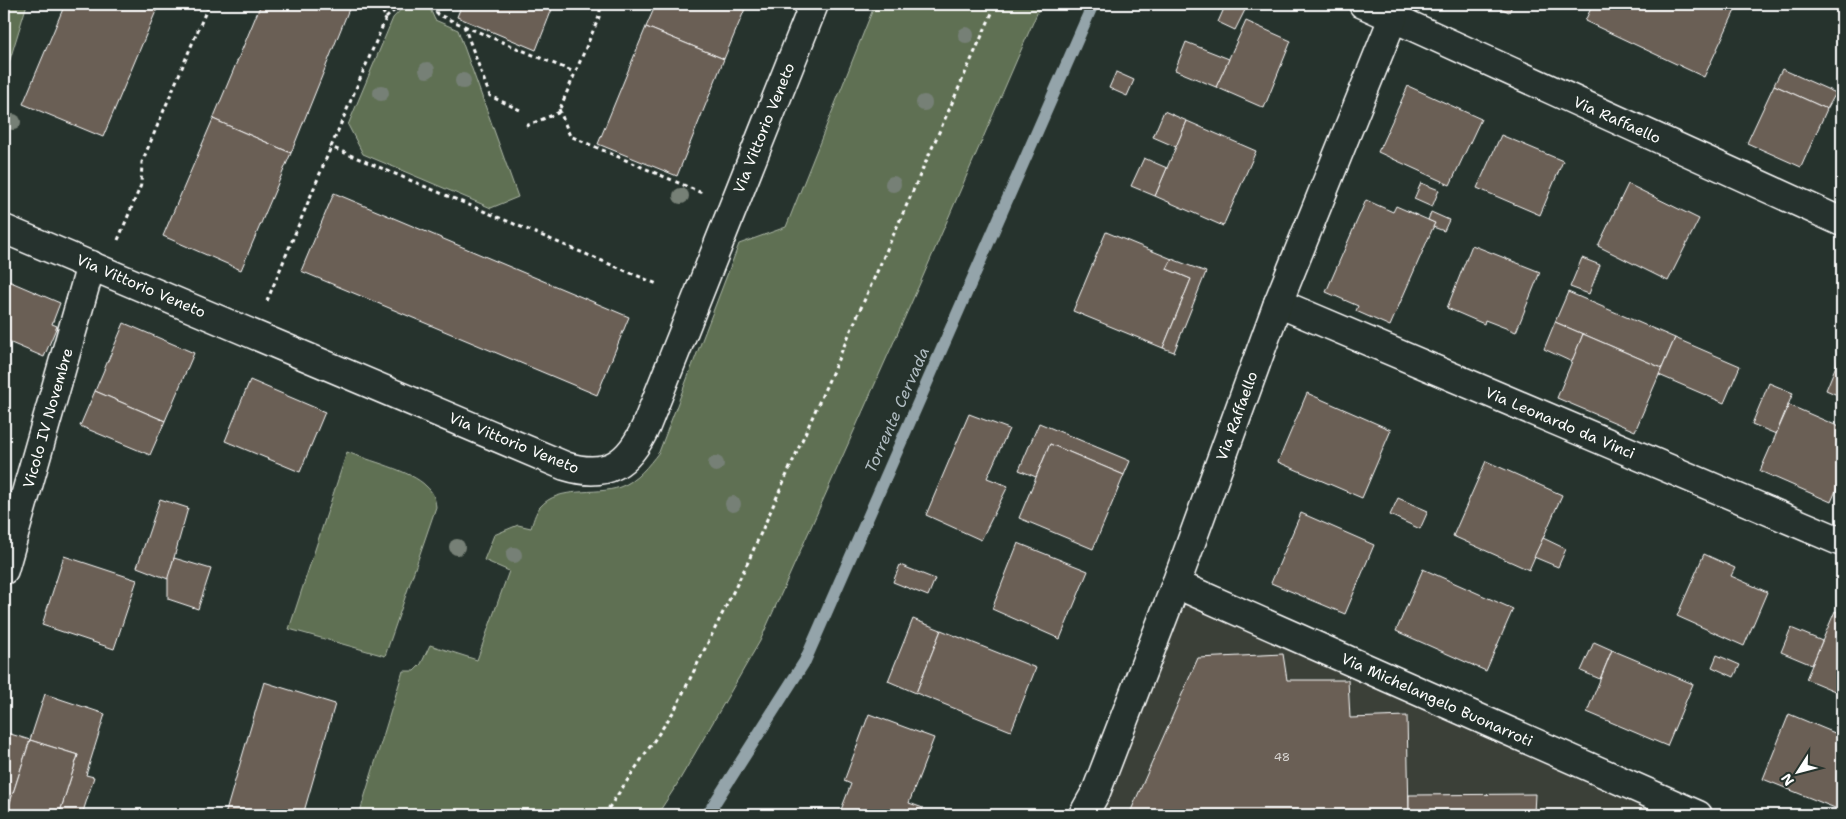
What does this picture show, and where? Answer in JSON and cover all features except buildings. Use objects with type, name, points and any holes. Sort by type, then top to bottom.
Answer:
[{"type":"street","name":"Via Vittorio Veneto","points":[[4,229],[565,466],[580,471],[595,472],[609,469],[630,454],[643,434],[814,4]]},
{"type":"street","name":"Via Raffaello","points":[[1363,4],[1842,222]]},
{"type":"street","name":"Via Raffaello","points":[[1083,815],[1096,792],[1176,584],[1278,303],[1393,18]]},
{"type":"street","name":"Vicolo IV Novembre","points":[[4,570],[91,265]]},
{"type":"street","name":"Via Leonardo da Vinci","points":[[1278,303],[1842,542]]},
{"type":"street","name":"Via Michelangelo Buonarroti","points":[[1176,584],[1698,815]]},
{"type":"path","points":[[117,240],[140,186],[142,162],[209,4]]},
{"type":"path","points":[[379,4],[386,18]]},
{"type":"path","points":[[266,303],[386,18],[400,4]]},
{"type":"path","points":[[433,4],[437,14],[574,72]]},
{"type":"path","points":[[526,126],[558,113],[599,17],[602,4]]},
{"type":"path","points":[[604,815],[674,711],[748,562],[996,4]]},
{"type":"path","points":[[464,26],[490,96],[520,110]]},
{"type":"path","points":[[559,109],[570,136],[707,195]]},
{"type":"path","points":[[331,147],[657,284]]},
{"type":"shaded area","points":[[1176,584],[1698,815],[1083,815]]},
{"type":"green space","points":[[4,4],[27,4],[4,79]]},
{"type":"green space","points":[[406,4],[428,4],[435,20],[458,30],[518,197],[491,208],[363,154],[348,125],[393,18]]},
{"type":"green space","points":[[875,4],[1041,4],[921,281],[760,641],[676,786],[657,815],[359,815],[403,671],[414,671],[421,664],[430,645],[477,660],[509,571],[484,560],[494,535],[518,525],[531,528],[540,507],[548,500],[557,496],[567,493],[610,490],[632,481],[651,463],[659,452],[739,244],[786,227]]},
{"type":"green space","points":[[347,452],[411,475],[426,486],[433,495],[436,504],[385,656],[289,629]]},
{"type":"waterway","name":"Torrente Cervada","points":[[707,815],[805,661],[1093,4]]}]
